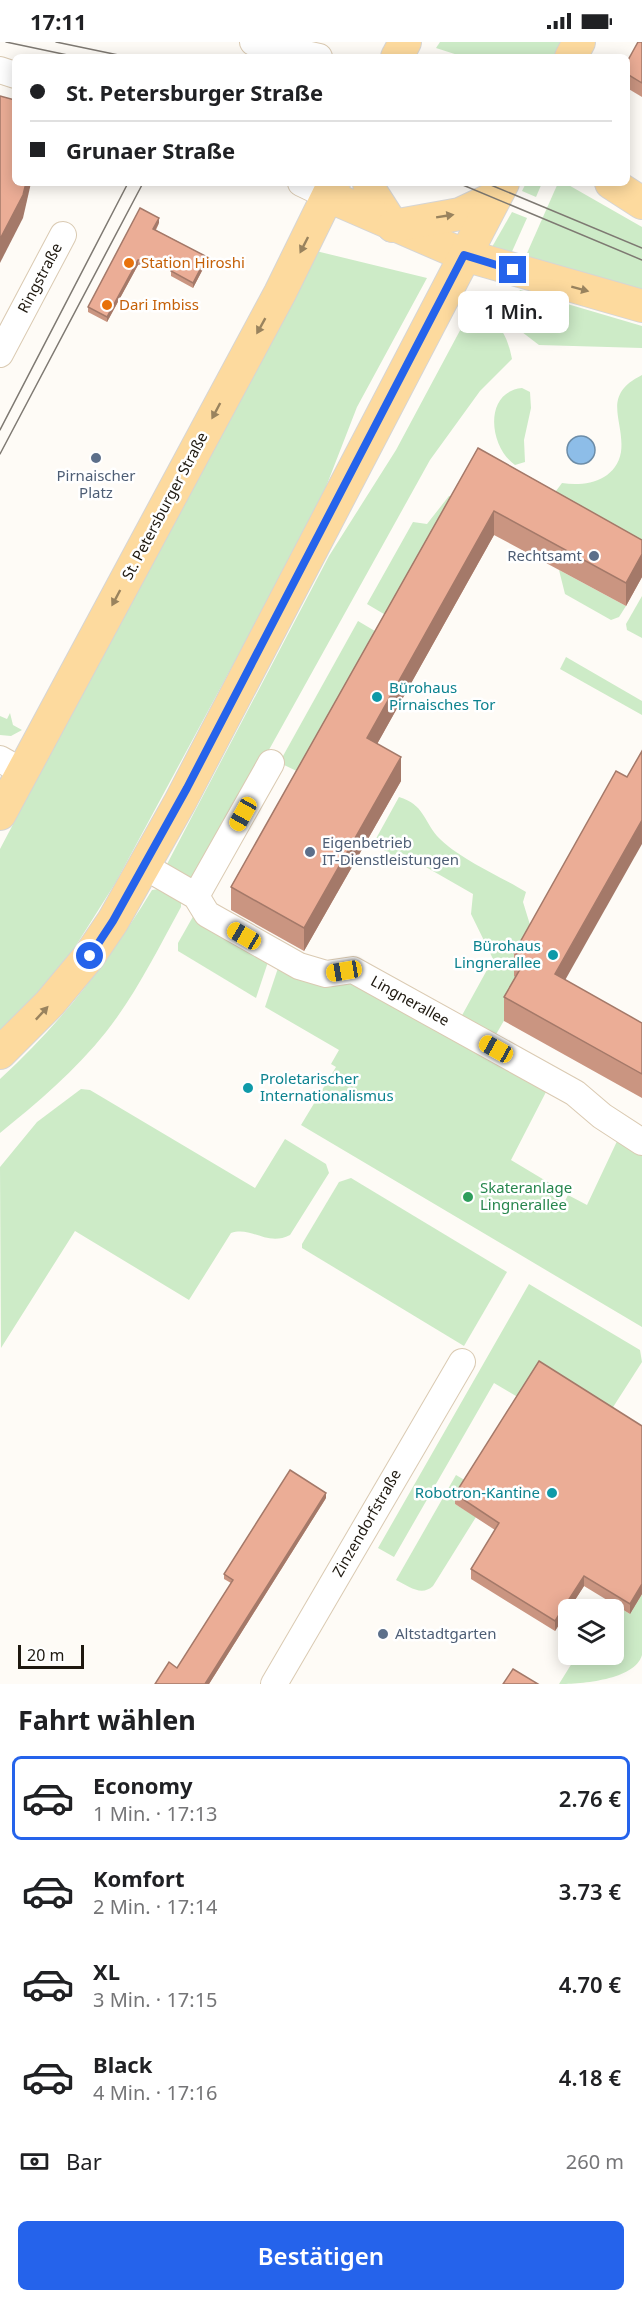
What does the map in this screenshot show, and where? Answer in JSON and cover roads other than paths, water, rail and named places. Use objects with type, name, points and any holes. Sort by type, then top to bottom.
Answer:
[{"type":"main road","points":[[369,186],[393,226]]},
{"type":"main road","points":[[616,186],[642,203]]},
{"type":"main road","points":[[321,187],[393,226],[464,255],[642,306]]},
{"type":"main road","name":"St. Petersburger Straße","points":[[0,814],[11,765],[280,293],[321,187]]},
{"type":"main road","points":[[393,226],[460,214],[496,188]]},
{"type":"main road","points":[[0,1053],[22,1034],[90,956],[144,866],[464,255],[496,188]]},
{"type":"street","points":[[253,42],[306,54]]},
{"type":"street","name":"Ringstraße","points":[[0,354],[63,235]]},
{"type":"street","points":[[196,896],[271,763]]},
{"type":"street","name":"Lingnerallee","points":[[144,866],[196,896],[207,914],[276,954],[299,966],[326,974],[353,969],[575,1093],[602,1116],[642,1142]]},
{"type":"street","name":"Zinzendorfstraße","points":[[274,1684],[462,1362]]},
{"type":"water","points":[[581,436],[591,440],[595,450],[591,460],[581,464],[571,460],[567,450],[571,440]]},
{"type":"tram line","points":[[6,42],[63,54]]},
{"type":"tram line","points":[[56,42],[114,54]]},
{"type":"tram line","points":[[0,430],[126,186]]},
{"type":"tram line","points":[[0,454],[141,186]]},
{"type":"tram line","points":[[465,186],[642,260]]},
{"type":"tram line","points":[[493,186],[642,248]]},
{"type":"place","name":"Station Hiroshi","points":[[129,263]]},
{"type":"place","name":"Dari Imbiss","points":[[107,305]]},
{"type":"place","name":"Pirnaischer Platz","points":[[96,458]]},
{"type":"place","name":"Rechtsamt","points":[[594,556]]},
{"type":"place","name":"Bürohaus Pirnaisches Tor","points":[[377,697]]},
{"type":"place","name":"Eigenbetrieb IT-Dienstleistungen","points":[[310,852]]},
{"type":"place","name":"Bürohaus Lingnerallee","points":[[553,955]]},
{"type":"place","name":"Proletarischer Internationalismus","points":[[248,1088]]},
{"type":"place","name":"Skateranlage Lingnerallee","points":[[468,1197]]},
{"type":"place","name":"Robotron-Kantine","points":[[552,1493]]},
{"type":"place","name":"Altstadtgarten","points":[[383,1634]]}]
